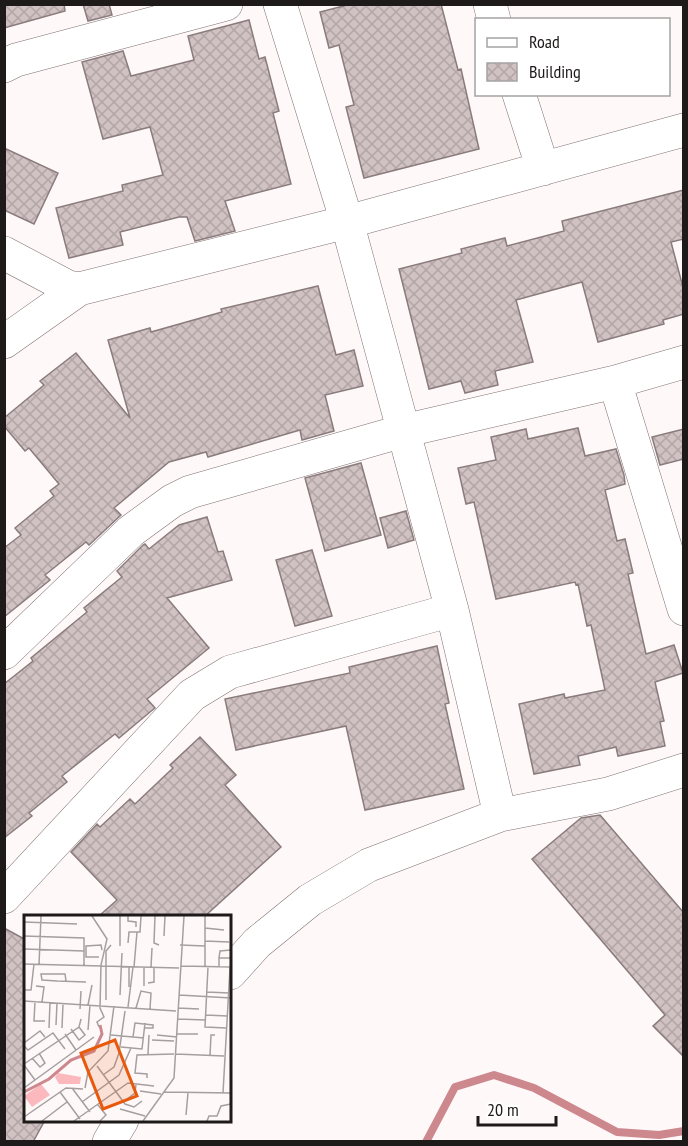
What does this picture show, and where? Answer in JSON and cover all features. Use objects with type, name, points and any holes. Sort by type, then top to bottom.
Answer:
[{"type":"street","points":[[4,66],[16,60],[226,4]]},
{"type":"street","points":[[280,4],[347,222],[452,609],[500,815]]},
{"type":"street","points":[[520,96],[543,169]]},
{"type":"street","points":[[4,342],[79,289],[347,222],[684,130]]},
{"type":"street","points":[[4,253],[68,287],[79,289]]},
{"type":"street","points":[[4,653],[131,531],[172,501],[190,492],[403,431],[615,382],[684,362]]},
{"type":"street","points":[[615,382],[675,546],[684,609]]},
{"type":"street","points":[[6,892],[192,695],[209,683],[230,672],[452,609]]},
{"type":"street","points":[[231,972],[257,943],[310,900],[369,865],[500,815],[608,794],[684,770]]},
{"type":"street","points":[[109,1142],[121,1122]]},
{"type":"building","points":[[4,4],[64,4],[65,11],[4,28]]},
{"type":"building","points":[[83,4],[109,4],[112,15],[88,21]]},
{"type":"building","points":[[351,4],[441,4],[458,70],[461,69],[479,149],[364,178],[346,107],[354,105],[339,45],[329,48],[320,12]]},
{"type":"building","points":[[249,20],[259,59],[265,57],[279,111],[273,113],[291,184],[225,201],[235,231],[195,241],[187,217],[179,217],[120,232],[123,245],[69,258],[56,208],[123,191],[122,185],[163,175],[150,127],[103,139],[82,62],[123,51],[131,76],[194,60],[188,36]]},
{"type":"building","points":[[4,148],[58,173],[34,224],[4,210]]},
{"type":"building","points":[[684,190],[684,239],[671,242],[684,291],[684,314],[663,320],[664,324],[598,342],[582,282],[516,300],[533,362],[495,371],[498,385],[465,393],[461,381],[429,389],[399,269],[462,253],[461,249],[505,238],[507,246],[564,231],[562,221]]},
{"type":"building","points":[[318,286],[336,355],[354,350],[363,386],[325,395],[334,431],[302,440],[300,430],[208,457],[206,452],[169,462],[114,508],[121,515],[89,545],[86,542],[45,575],[50,580],[4,617],[4,548],[21,535],[15,528],[54,496],[50,491],[59,484],[29,448],[25,451],[4,426],[4,418],[44,385],[40,381],[76,353],[130,418],[108,340],[150,328],[151,332],[222,312],[221,309]]},
{"type":"building","points":[[578,428],[585,456],[616,449],[625,484],[605,490],[617,541],[625,539],[633,573],[628,574],[646,654],[674,645],[683,673],[655,682],[664,721],[660,722],[665,746],[618,756],[616,747],[578,756],[580,765],[534,774],[519,704],[564,694],[565,698],[605,690],[591,625],[587,626],[578,584],[576,585],[575,582],[496,599],[474,502],[466,504],[458,468],[496,460],[491,437],[526,429],[528,439]]},
{"type":"building","points":[[684,429],[684,459],[660,465],[652,437]]},
{"type":"building","points":[[361,463],[381,535],[325,551],[305,478]]},
{"type":"building","points":[[406,511],[414,540],[388,548],[380,518]]},
{"type":"building","points":[[207,517],[218,552],[223,551],[232,580],[167,598],[209,648],[147,699],[155,708],[119,738],[115,734],[62,776],[67,782],[29,813],[32,816],[4,838],[4,684],[33,661],[31,658],[87,612],[84,608],[122,577],[117,571],[143,545],[145,544],[149,549],[179,525]]},
{"type":"building","points":[[312,550],[332,616],[295,626],[276,560]]},
{"type":"building","points":[[437,646],[449,703],[445,704],[464,789],[365,810],[346,726],[236,750],[225,699],[350,673],[349,667]]},
{"type":"building","points":[[200,737],[236,775],[225,785],[281,847],[206,915],[100,915],[117,900],[71,852],[97,824],[100,827],[130,799],[135,804],[173,768],[170,765]]},
{"type":"building","points":[[600,815],[684,913],[684,1057],[653,1026],[665,1015],[532,859],[581,818]]},
{"type":"building","points":[[4,928],[24,939],[24,1122],[44,1122],[33,1142],[4,1142]]},
{"type":"waterway","points":[[426,1142],[455,1087],[494,1075],[534,1088],[617,1132],[659,1135],[684,1131]]}]
